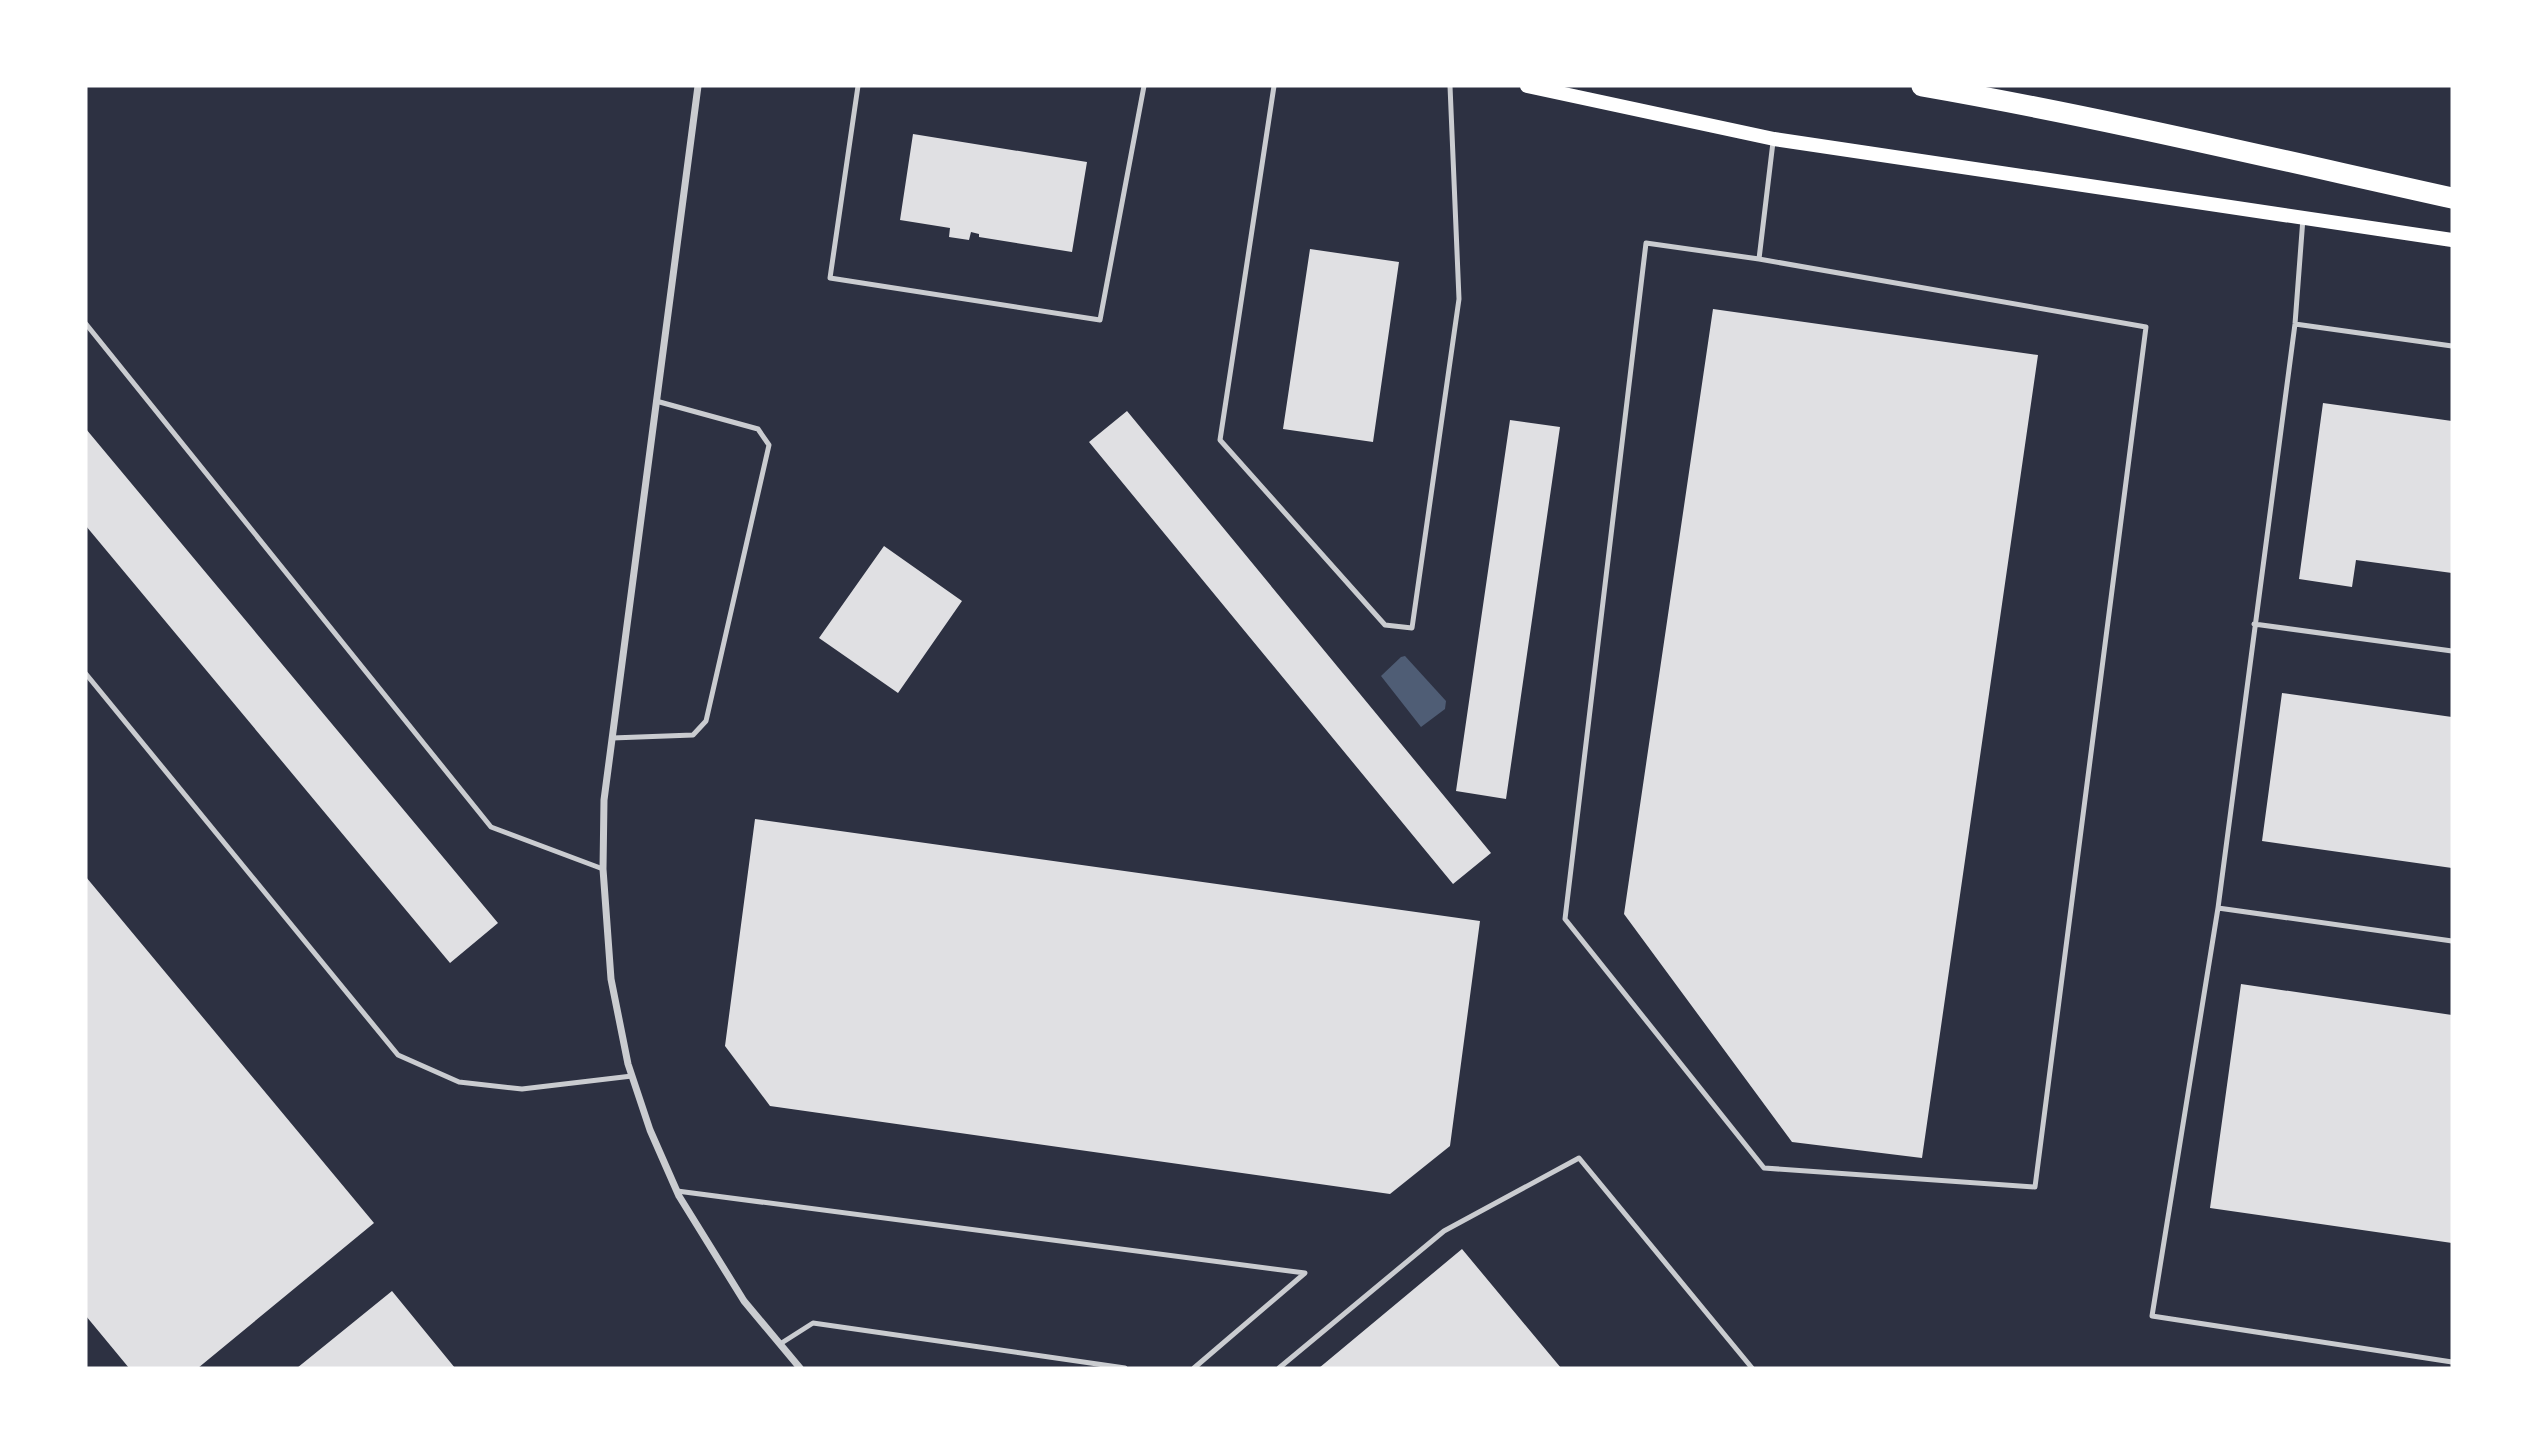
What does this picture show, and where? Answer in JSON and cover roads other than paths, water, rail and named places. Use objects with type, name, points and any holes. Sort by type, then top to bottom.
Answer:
[{"type":"highway","points":[[1922,86],[2009,101],[2452,198]]},
{"type":"main road","points":[[1527,86],[1774,139],[2452,240]]},
{"type":"street","points":[[698,86],[604,800],[603,870],[611,979],[632,1076],[650,1130],[677,1191],[744,1301],[800,1368]]},
{"type":"lane","points":[[858,86],[830,278],[1100,320],[1143,86]]},
{"type":"lane","points":[[1274,86],[1220,440],[1385,625],[1412,628],[1459,299],[1450,86]]},
{"type":"lane","points":[[1759,259],[1774,139]]},
{"type":"lane","points":[[2303,218],[2295,324],[2218,908],[2152,1316],[2452,1362]]},
{"type":"lane","points":[[1646,243],[1759,259],[2146,327],[2035,1187],[1764,1168],[1565,919],[1646,243]]},
{"type":"lane","points":[[86,324],[491,827],[603,870]]},
{"type":"lane","points":[[2295,324],[2452,346]]},
{"type":"lane","points":[[612,738],[693,735],[706,721],[769,445],[758,429],[656,401]]},
{"type":"lane","points":[[2254,624],[2452,651]]},
{"type":"lane","points":[[86,674],[398,1055],[459,1082],[522,1089],[632,1076]]},
{"type":"lane","points":[[2218,908],[2452,941]]},
{"type":"lane","points":[[1279,1368],[1444,1231],[1579,1158],[1752,1368]]},
{"type":"lane","points":[[677,1191],[1305,1273],[1194,1368]]},
{"type":"lane","points":[[780,1344],[813,1323],[1125,1368]]},
{"type":"water","points":[[1405,656],[1446,701],[1445,709],[1421,727],[1381,676]]}]
